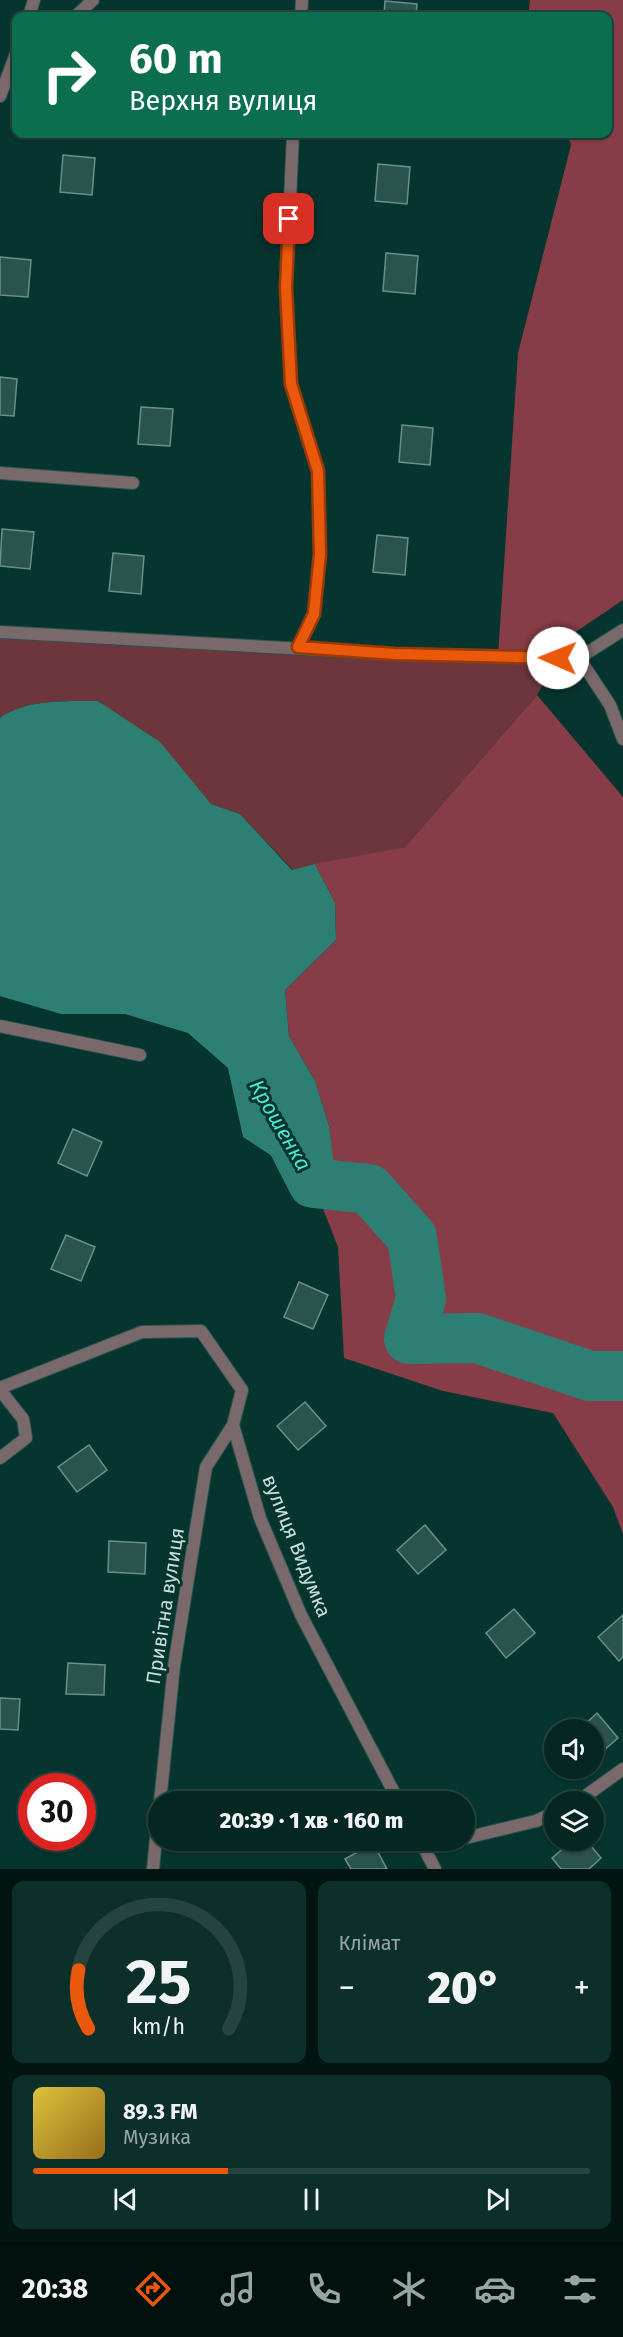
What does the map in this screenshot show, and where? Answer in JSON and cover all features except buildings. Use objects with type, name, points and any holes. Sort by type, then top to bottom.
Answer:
[{"type":"street","points":[[80,12],[93,0]]},
{"type":"street","points":[[0,96],[12,64]]},
{"type":"street","points":[[293,138],[286,288],[291,384],[318,471],[320,554],[314,614],[298,647]]},
{"type":"street","points":[[0,473],[133,483]]},
{"type":"street","points":[[0,632],[395,654],[579,658],[623,630]]},
{"type":"street","points":[[579,658],[610,705],[623,739]]},
{"type":"street","points":[[0,1026],[140,1055]]},
{"type":"street","points":[[0,1458],[26,1438],[23,1419],[0,1389],[142,1332],[201,1331],[242,1390],[233,1425]]},
{"type":"street","name":"Привітна вулиця","points":[[161,1791],[174,1665],[206,1467],[233,1425]]},
{"type":"street","name":"вулиця Видумка","points":[[233,1425],[260,1518],[301,1615],[393,1791]]},
{"type":"street","points":[[592,1791],[623,1769]]},
{"type":"street","points":[[475,1836],[544,1817]]},
{"type":"street","points":[[153,1869],[155,1851]]},
{"type":"street","points":[[426,1851],[435,1869]]},
{"type":"shaded area","points":[[530,0],[623,0],[623,600],[571,635],[558,658],[498,656],[518,353],[571,145],[568,138],[612,138],[612,12],[528,12]]},
{"type":"shaded area","points":[[0,632],[558,658],[537,695],[405,847],[293,870],[240,814],[211,804],[187,777],[99,701],[35,704],[22,707],[0,718]]},
{"type":"shaded area","points":[[537,695],[623,797],[623,1534],[613,1507],[553,1413],[443,1391],[344,1358],[338,1247],[313,1183],[333,1166],[329,1126],[315,1081],[289,1036],[285,990],[336,940],[335,903],[315,864],[405,847]]},
{"type":"water","points":[[98,701],[160,742],[211,804],[240,814],[292,870],[315,864],[335,903],[336,940],[285,990],[289,1036],[315,1081],[329,1126],[334,1166],[313,1183],[243,1137],[228,1068],[188,1033],[125,1014],[61,1014],[0,996],[0,718],[34,704]]},
{"type":"waterway","name":"Крошенка","points":[[282,1122],[313,1183],[369,1189],[412,1237],[421,1299],[409,1339],[477,1338],[590,1376],[623,1376]]},
{"type":"route","points":[[289,219],[286,288],[291,384],[318,471],[320,554],[314,614],[298,647],[395,654],[558,658]]}]
